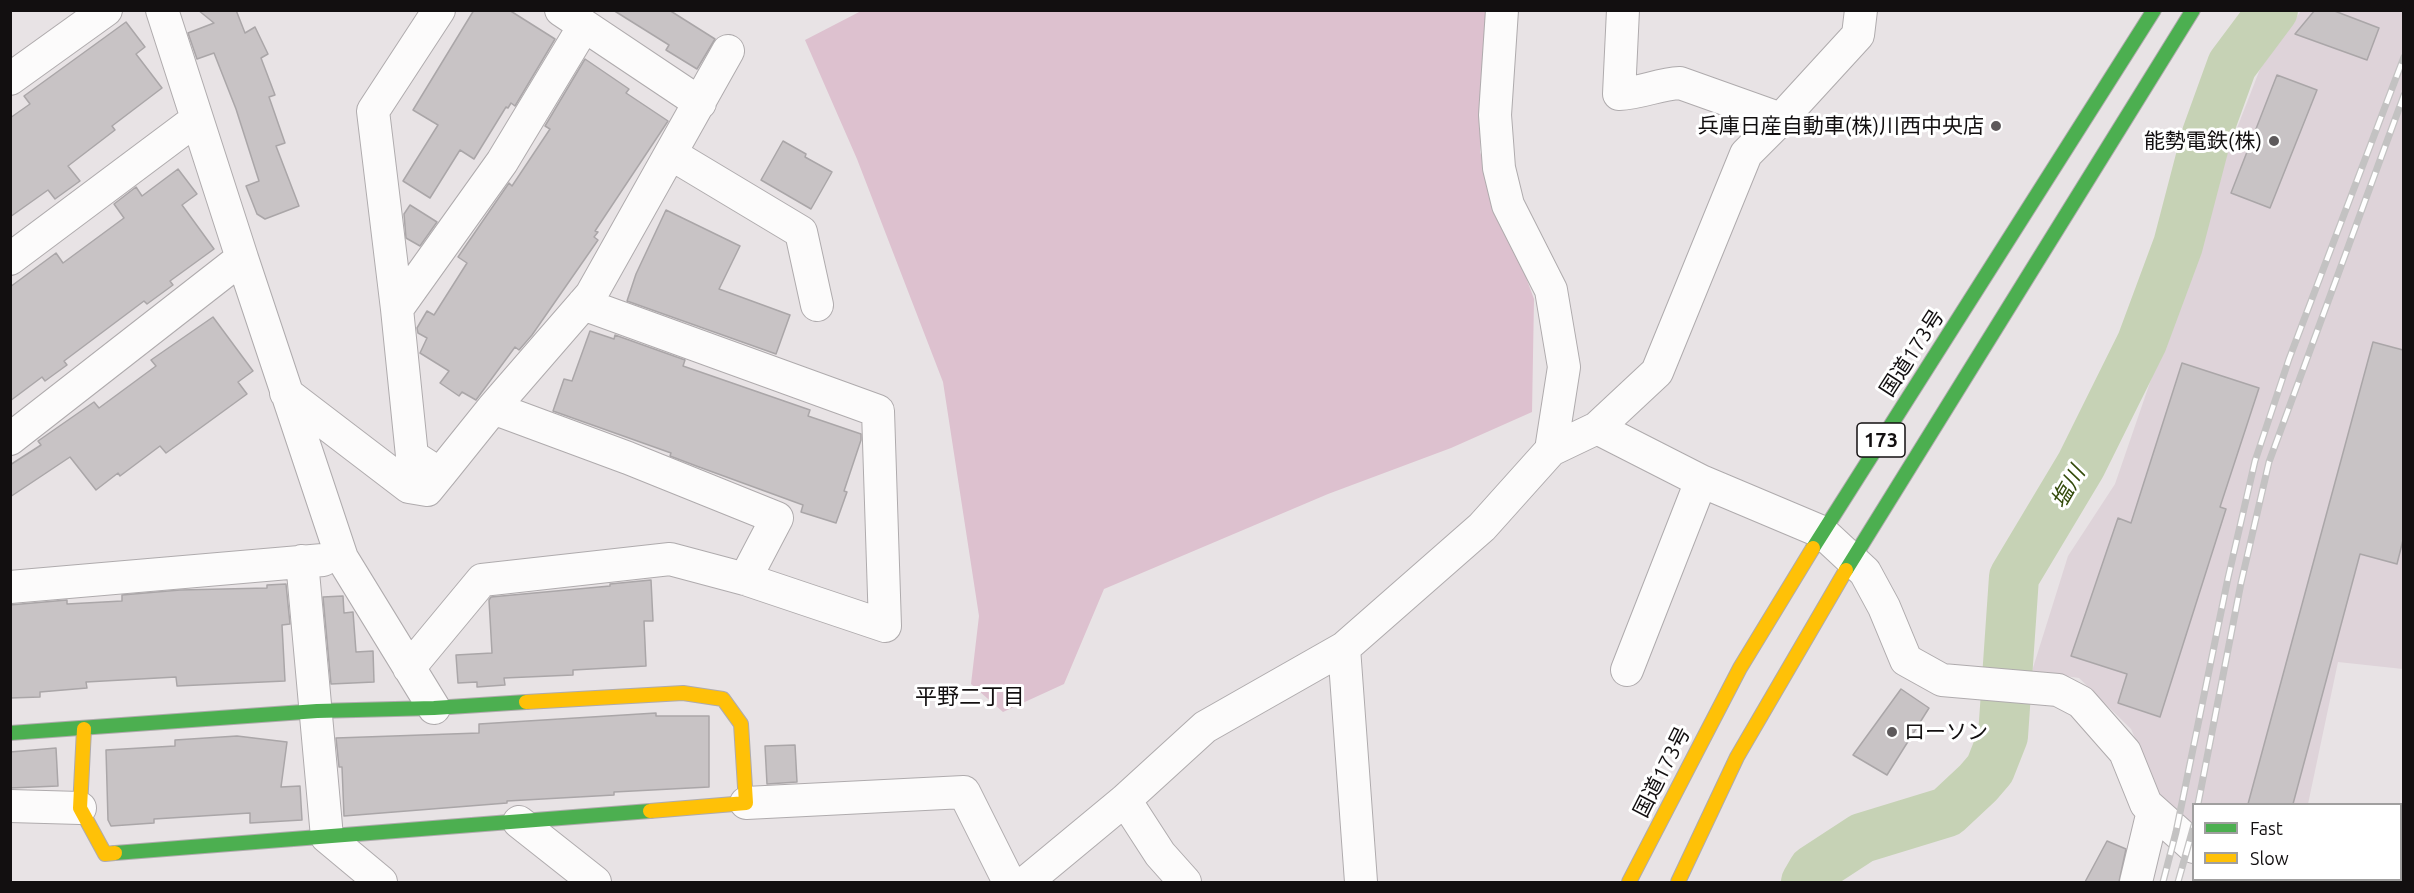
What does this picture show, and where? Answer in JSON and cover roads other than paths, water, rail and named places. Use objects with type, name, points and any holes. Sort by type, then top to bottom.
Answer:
[{"type":"main road","name":"国道173号","points":[[1629,882],[1740,668],[1822,532],[2154,10]]},
{"type":"main road","name":"173","points":[[1678,882],[1737,757],[1852,559],[2193,10]]},
{"type":"main road","points":[[10,733],[317,711],[434,708],[682,693],[723,699],[741,724],[746,803],[105,854],[80,808],[84,729]]},
{"type":"street","points":[[10,79],[106,10]]},
{"type":"street","points":[[162,10],[342,558],[434,708]]},
{"type":"street","points":[[439,10],[373,111],[412,456],[440,474]]},
{"type":"street","points":[[1502,10],[1495,115],[1499,168],[1508,205],[1551,290],[1564,367],[1551,450]]},
{"type":"street","points":[[1623,10],[1619,94],[1638,93],[1667,84],[1680,83],[1781,119]]},
{"type":"street","points":[[1026,882],[1125,800],[1205,727],[1344,648],[1482,527],[1551,450],[1597,428],[1657,372],[1746,154],[1858,35],[1862,10]]},
{"type":"street","points":[[397,309],[502,162],[572,18],[700,103]]},
{"type":"street","points":[[286,393],[409,487],[427,490],[493,408],[591,295],[729,51]]},
{"type":"street","points":[[10,259],[197,119]]},
{"type":"street","points":[[671,154],[801,232],[817,305]]},
{"type":"street","points":[[10,439],[242,258]]},
{"type":"street","points":[[409,668],[482,580],[670,559],[745,579],[885,626],[878,411],[584,304]]},
{"type":"street","points":[[493,408],[628,458],[777,518],[745,579]]},
{"type":"street","points":[[1597,428],[1701,481],[1822,532],[1866,572],[1884,607],[1906,660],[1942,680],[2058,690],[2081,702],[2125,752],[2146,804],[2192,846]]},
{"type":"street","points":[[1628,670],[1701,481]]},
{"type":"street","points":[[10,587],[342,558]]},
{"type":"street","points":[[302,561],[327,837],[381,882]]},
{"type":"street","points":[[1344,648],[1361,882]]},
{"type":"street","points":[[746,803],[964,792],[1009,882]]},
{"type":"street","points":[[1125,800],[1160,854],[1185,882]]},
{"type":"street","points":[[10,806],[80,808]]},
{"type":"street","points":[[2136,882],[2153,811]]},
{"type":"street","points":[[519,822],[595,882]]},
{"type":"waterway","name":"塩川","points":[[1806,882],[1813,870],[1862,838],[1947,812],[1990,769],[2003,736],[2014,577],[2081,465],[2142,342],[2178,245],[2207,134],[2232,65],[2273,10]]},
{"type":"railway","points":[[2163,882],[2176,832],[2228,578],[2255,461],[2289,359],[2404,57]]},
{"type":"railway","points":[[2198,803],[2241,583],[2269,462],[2404,95]]},
{"type":"railway","points":[[2178,882],[2192,832]]},
{"type":"place","name":"兵庫日産自動車(株)川西中央店","points":[[1996,126]]},
{"type":"place","name":"能勢電鉄(株)","points":[[2274,141]]},
{"type":"place","name":"ローソン","points":[[1892,732]]},
{"type":"district","name":"平野二丁目","points":[[970,697]]}]
